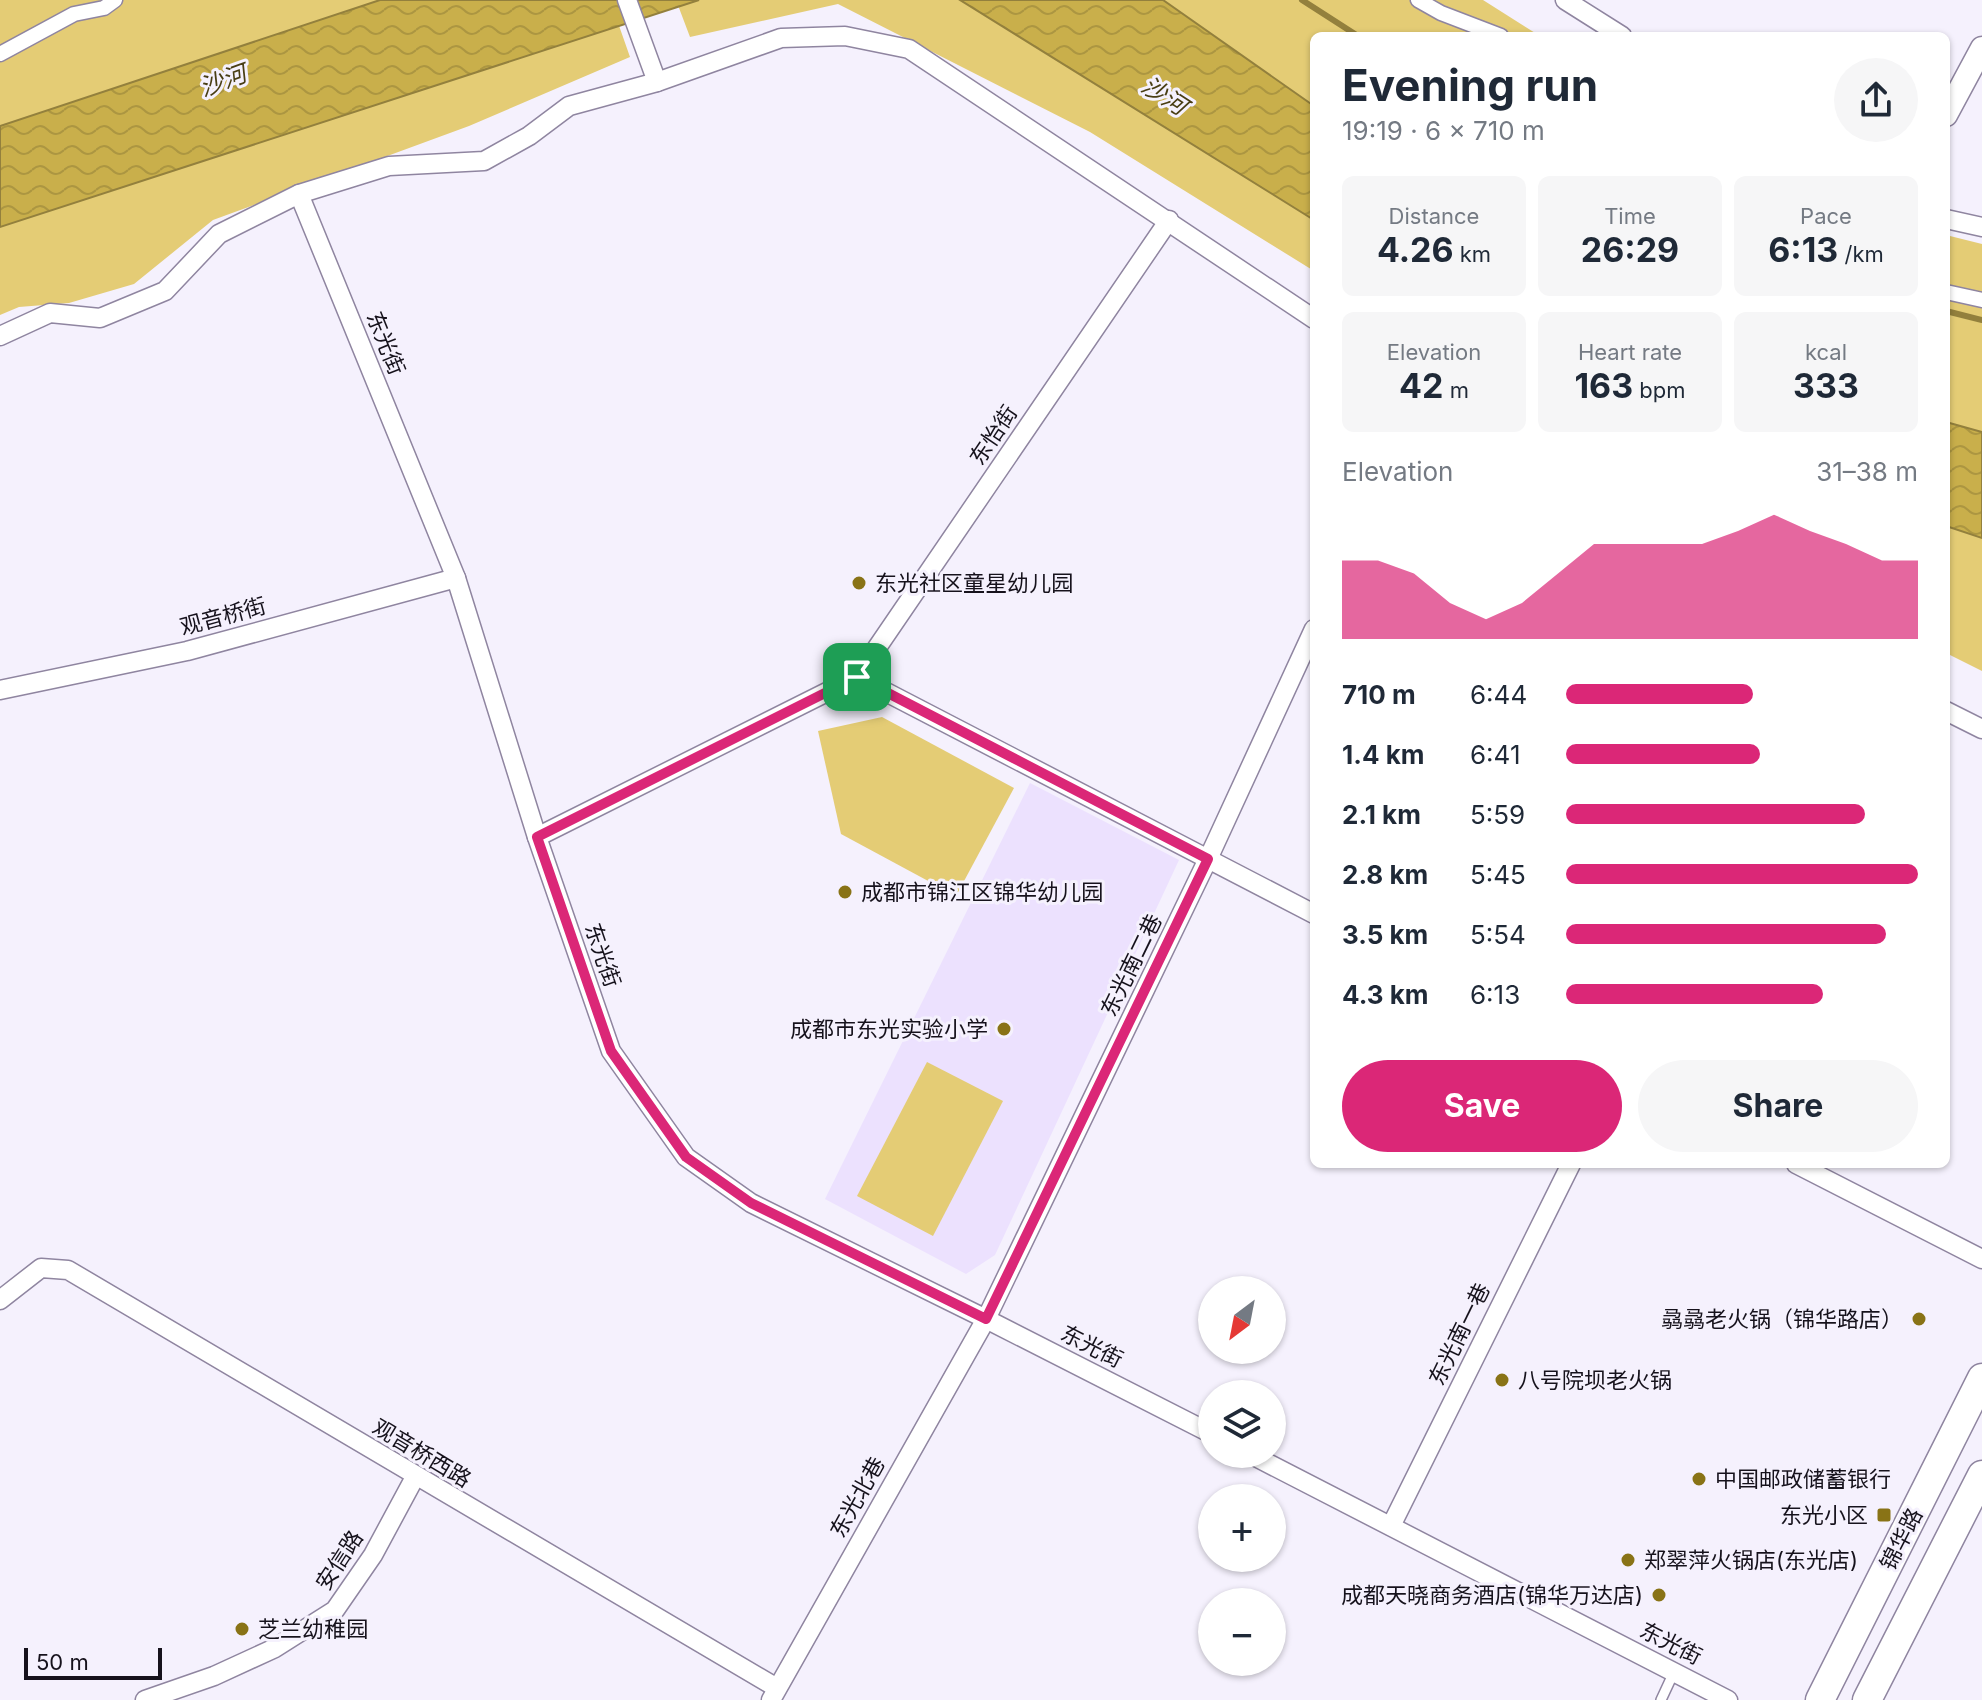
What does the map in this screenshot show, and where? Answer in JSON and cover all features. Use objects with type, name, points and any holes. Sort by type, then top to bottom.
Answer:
[{"type":"main road","name":"锦华路","points":[[1820,1700],[1982,1378]]},
{"type":"main road","name":"锦华路","points":[[1867,1700],[1982,1475]]},
{"type":"street","points":[[0,54],[74,14],[104,8],[115,0]]},
{"type":"street","points":[[627,0],[657,82]]},
{"type":"street","points":[[1418,0],[1441,13],[1491,32]]},
{"type":"street","points":[[1565,0],[1616,32]]},
{"type":"street","points":[[0,336],[50,313],[100,318],[165,291],[219,234],[299,194],[389,166],[484,161],[529,136],[569,106],[657,82],[781,38],[845,36],[909,49],[1310,316]]},
{"type":"street","points":[[1950,108],[1982,48]]},
{"type":"street","name":"东光街","points":[[299,194],[456,578],[537,837],[611,1051],[686,1157],[751,1203],[1198,1427]]},
{"type":"street","name":"东怡街","points":[[537,837],[857,677],[1169,220]]},
{"type":"street","points":[[1950,220],[1982,227]]},
{"type":"street","points":[[1950,293],[1982,300]]},
{"type":"street","name":"观音桥街","points":[[0,690],[187,651],[456,578]]},
{"type":"street","name":"东光南二巷","points":[[986,1319],[1208,859],[1310,638]]},
{"type":"street","points":[[857,677],[1310,912]]},
{"type":"street","points":[[1950,713],[1982,729]]},
{"type":"street","name":"东光南一巷","points":[[1391,1526],[1569,1168]]},
{"type":"street","points":[[1804,1168],[1982,1259]]},
{"type":"street","name":"观音桥西路","points":[[0,1300],[41,1268],[68,1270],[774,1694]]},
{"type":"street","name":"东光北巷","points":[[774,1694],[986,1319]]},
{"type":"street","name":"东光街","points":[[1277,1468],[1728,1700]]},
{"type":"street","name":"安信路","points":[[145,1700],[214,1676],[275,1648],[335,1610],[373,1555],[415,1477]]},
{"type":"lane","points":[[1661,1700],[1674,1672]]},
{"type":"shaded area","points":[[0,0],[610,0],[630,57],[469,126],[213,220],[134,284],[69,303],[19,307],[0,315]]},
{"type":"shaded area","points":[[676,0],[1483,0],[1534,32],[1310,32],[1310,269],[1090,132],[838,4],[690,37]]},
{"type":"shaded area","points":[[1950,236],[1982,244],[1982,671],[1950,655]]},
{"type":"shaded area","points":[[882,717],[1014,788],[956,896],[841,834],[818,731]]},
{"type":"shaded area","name":"成都市东光实验小学","points":[[1030,783],[1179,860],[995,1255],[966,1274],[825,1199]]},
{"type":"shaded area","points":[[927,1062],[1003,1101],[933,1236],[857,1196]]},
{"type":"water","name":"沙河","points":[[380,0],[699,0],[0,227],[0,126]]},
{"type":"water","name":"沙河","points":[[960,0],[1163,0],[1310,103],[1310,218]]},
{"type":"water","points":[[1950,423],[1982,432],[1982,538],[1950,527]]},
{"type":"waterway","points":[[1302,0],[1352,32]]},
{"type":"waterway","points":[[1950,312],[1982,320]]},
{"type":"place","name":"东光社区童星幼儿园","points":[[859,583]]},
{"type":"place","name":"成都市锦江区锦华幼儿园","points":[[845,892]]},
{"type":"place","name":"成都市东光实验小学","points":[[1004,1029]]},
{"type":"place","name":"骉骉老火锅（锦华路店）","points":[[1919,1319]]},
{"type":"place","name":"八号院坝老火锅","points":[[1502,1380]]},
{"type":"place","name":"中国邮政储蓄银行","points":[[1699,1479]]},
{"type":"place","name":"东光小区","points":[[1884,1515]]},
{"type":"place","name":"郑翠萍火锅店(东光店)","points":[[1628,1560]]},
{"type":"place","name":"成都天晓商务酒店(锦华万达店)","points":[[1659,1595]]},
{"type":"place","name":"芝兰幼稚园","points":[[242,1629]]},
{"type":"route","points":[[857,677],[1208,859],[986,1319],[751,1203],[686,1157],[611,1051],[537,837],[857,677]]}]
